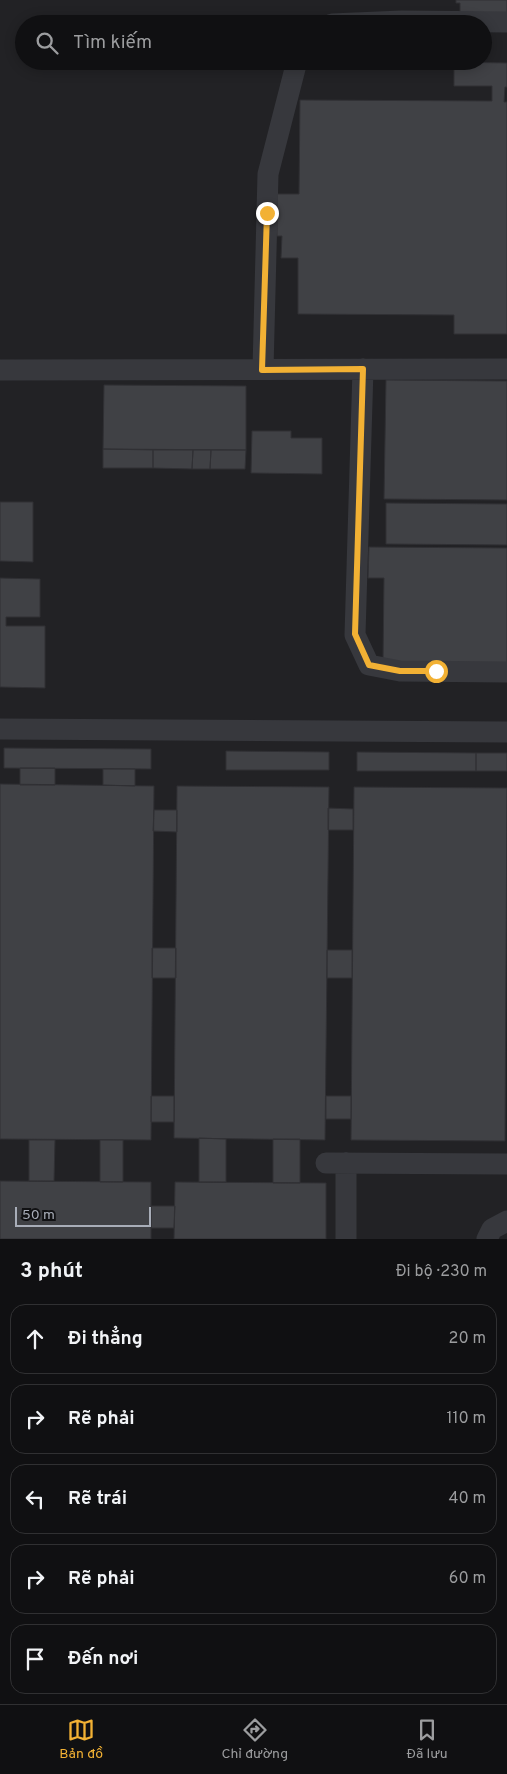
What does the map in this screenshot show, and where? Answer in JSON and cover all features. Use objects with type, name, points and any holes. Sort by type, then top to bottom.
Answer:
[{"type":"lane","points":[[492,22],[507,22]]},
{"type":"lane","points":[[262,370],[268,174],[295,70]]},
{"type":"lane","points":[[0,370],[507,368]]},
{"type":"lane","points":[[363,369],[355,634],[369,665],[400,671],[507,672]]},
{"type":"lane","points":[[0,729],[507,732]]},
{"type":"lane","points":[[346,1239],[336,1163],[507,1164]]},
{"type":"lane","points":[[487,1239],[492,1229],[507,1221]]},
{"type":"shaded area","points":[[0,0],[507,0],[507,1239],[0,1239]]},
{"type":"building","points":[[456,0],[507,0],[507,13],[460,13],[460,3],[456,3]]},
{"type":"building","points":[[492,63],[507,63],[507,87],[505,87],[504,102],[507,102],[507,334],[454,334],[454,315],[298,314],[298,258],[281,258],[282,236],[277,236],[277,194],[299,194],[300,100],[492,101],[492,86],[454,86],[454,70],[492,70]]},
{"type":"building","points":[[386,380],[507,381],[507,500],[384,499]]},
{"type":"building","points":[[104,385],[246,386],[246,450],[103,449]]},
{"type":"building","points":[[252,431],[291,431],[291,438],[322,438],[322,474],[251,473]]},
{"type":"building","points":[[103,449],[153,450],[153,468],[103,468]]},
{"type":"building","points":[[153,450],[193,450],[192,469],[153,468]]},
{"type":"building","points":[[193,450],[211,450],[210,469],[192,469]]},
{"type":"building","points":[[211,450],[246,450],[245,469],[210,469]]},
{"type":"building","points":[[0,502],[33,502],[33,562],[0,561]]},
{"type":"building","points":[[386,503],[507,504],[507,545],[386,544]]},
{"type":"building","points":[[369,547],[507,548],[507,663],[383,662],[384,578],[368,578]]},
{"type":"building","points":[[0,578],[40,579],[40,617],[6,617],[6,626],[45,626],[45,688],[0,687]]},
{"type":"building","points":[[4,748],[151,749],[151,769],[4,768]]},
{"type":"building","points":[[226,751],[329,752],[329,770],[226,770]]},
{"type":"building","points":[[357,752],[476,753],[476,771],[357,771]]},
{"type":"building","points":[[476,753],[507,753],[507,771],[476,771]]},
{"type":"building","points":[[20,768],[55,768],[55,785],[20,785]]},
{"type":"building","points":[[103,769],[135,769],[135,786],[103,785]]},
{"type":"building","points":[[0,784],[154,786],[151,1140],[0,1139]]},
{"type":"building","points":[[177,786],[329,787],[325,1140],[174,1138]]},
{"type":"building","points":[[354,787],[507,788],[505,1141],[351,1140]]},
{"type":"building","points":[[328,808],[353,809],[353,830],[328,830]]},
{"type":"building","points":[[154,810],[177,810],[177,832],[153,831]]},
{"type":"building","points":[[152,948],[176,948],[176,978],[152,978]]},
{"type":"building","points":[[327,950],[352,950],[352,978],[327,978]]},
{"type":"building","points":[[151,1096],[174,1096],[174,1122],[151,1122]]},
{"type":"building","points":[[326,1096],[351,1096],[351,1119],[326,1119]]},
{"type":"building","points":[[199,1138],[226,1139],[226,1182],[199,1182]]},
{"type":"building","points":[[273,1139],[300,1139],[300,1183],[273,1183]]},
{"type":"building","points":[[29,1140],[55,1140],[54,1181],[29,1181]]},
{"type":"building","points":[[100,1140],[123,1140],[123,1182],[100,1182]]},
{"type":"building","points":[[0,1181],[151,1182],[151,1239],[0,1239]]},
{"type":"building","points":[[175,1182],[326,1183],[326,1239],[174,1239]]},
{"type":"building","points":[[151,1206],[175,1206],[174,1228],[151,1228]]},
{"type":"route","points":[[267,213],[262,370],[363,369],[355,634],[369,665],[400,671],[436,671]]}]
